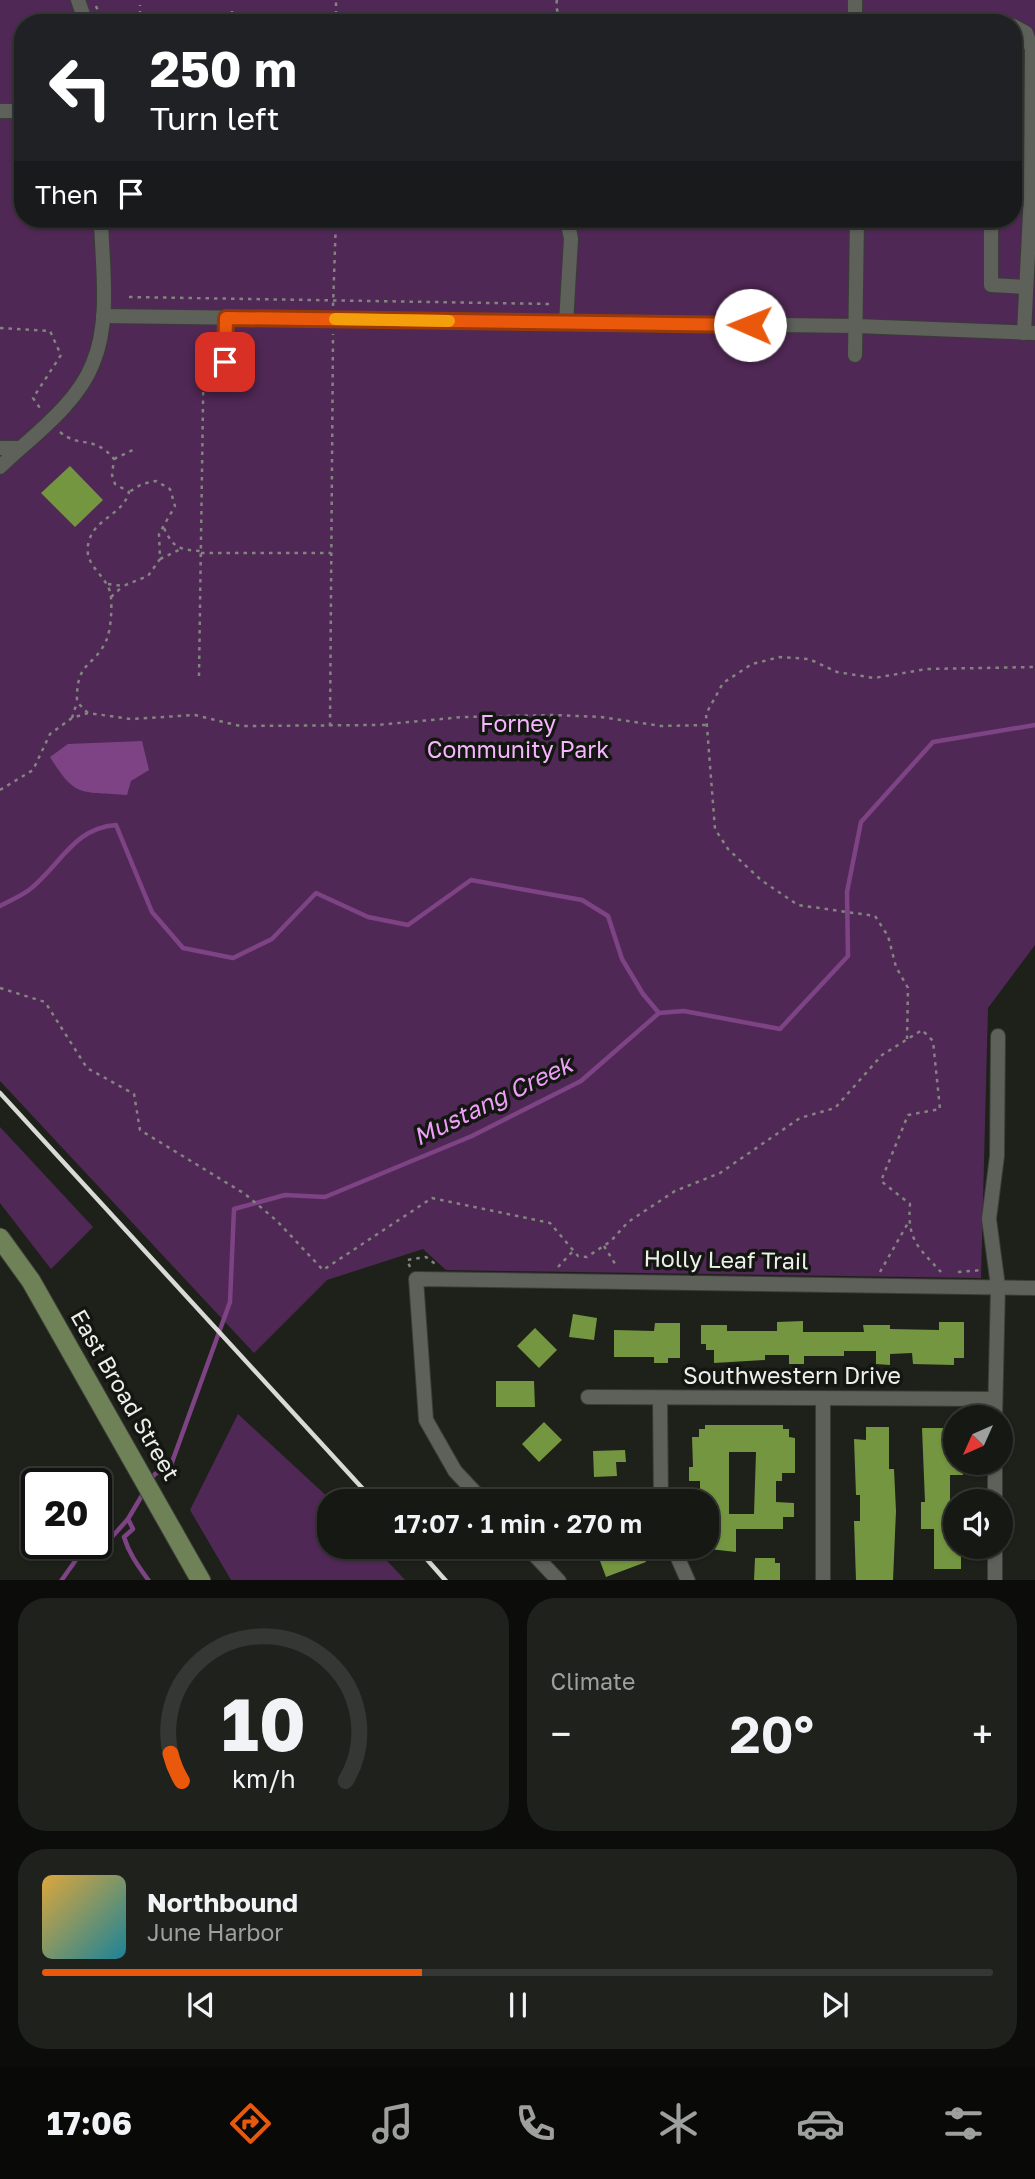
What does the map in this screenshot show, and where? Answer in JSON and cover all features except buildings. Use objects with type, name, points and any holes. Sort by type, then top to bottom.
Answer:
[{"type":"main road","name":"East Broad Street","points":[[0,1238],[31,1281],[201,1580]]},
{"type":"street","points":[[103,316],[856,326],[1030,333],[1026,287],[1033,194],[1031,30]]},
{"type":"street","points":[[0,467],[71,399],[93,364],[103,316],[101,228]]},
{"type":"street","points":[[566,323],[569,228]]},
{"type":"street","points":[[855,355],[857,228]]},
{"type":"street","points":[[991,228],[991,285],[1026,287]]},
{"type":"street","points":[[225,362],[226,318]]},
{"type":"street","points":[[0,448],[20,448]]},
{"type":"street","points":[[995,1405],[998,1286],[989,1219],[997,1156],[998,1036]]},
{"type":"street","name":"Holly Leaf Trail","points":[[471,1489],[454,1471],[426,1420],[416,1279],[1035,1288]]},
{"type":"street","name":"Southwestern Drive","points":[[588,1397],[995,1399]]},
{"type":"street","points":[[660,1398],[661,1489]]},
{"type":"street","points":[[822,1580],[823,1399]]},
{"type":"street","points":[[539,1559],[559,1580]]},
{"type":"street","points":[[678,1559],[688,1580]]},
{"type":"street","points":[[995,1559],[995,1580]]},
{"type":"path","points":[[140,5],[140,14]]},
{"type":"path","points":[[232,9],[232,14]]},
{"type":"path","points":[[330,726],[335,228]]},
{"type":"path","points":[[129,297],[552,304]]},
{"type":"path","points":[[0,328],[50,331],[61,355],[33,398],[48,421],[72,440],[100,444],[114,459],[112,480],[129,492]]},
{"type":"path","points":[[199,676],[204,335],[226,335]]},
{"type":"path","points":[[114,459],[137,448]]},
{"type":"path","points":[[72,718],[84,666],[106,641],[111,597],[108,584],[91,566],[89,539],[98,525],[124,505],[129,492],[149,481],[163,483],[170,489],[175,506],[159,534],[160,559]]},
{"type":"path","points":[[164,528],[172,543],[180,550]]},
{"type":"path","points":[[108,584],[123,586],[142,581],[160,559],[180,550],[331,553]]},
{"type":"path","points":[[111,597],[123,586]]},
{"type":"path","points":[[907,1039],[908,988],[896,967],[888,936],[875,916],[832,912],[798,905],[761,880],[728,849],[715,829],[706,714],[723,683],[752,664],[780,657],[809,659],[837,671],[874,678],[927,669],[1035,667]]},
{"type":"path","points":[[77,702],[88,713]]},
{"type":"path","points":[[0,790],[33,770],[50,734],[72,718],[88,713],[131,719],[195,715],[240,726],[330,726],[463,717],[555,715],[601,717],[662,726],[706,725]]},
{"type":"path","points":[[0,988],[45,1002],[87,1068],[134,1094],[140,1130],[245,1194],[277,1221],[323,1270],[432,1198],[550,1223],[579,1256],[587,1257],[604,1246],[628,1222],[675,1191],[720,1173],[800,1118],[835,1108],[882,1055],[922,1030],[933,1041],[940,1109],[908,1115],[881,1181],[910,1204],[908,1223],[912,1240],[940,1272],[985,1270],[985,1274]]},
{"type":"path","points":[[880,1272],[908,1223]]},
{"type":"path","points":[[604,1246],[618,1270]]},
{"type":"path","points":[[556,1269],[574,1250]]},
{"type":"green space","name":"Forney Community Park","points":[[0,0],[1035,0],[1035,945],[988,1008],[981,1278],[446,1270],[423,1249],[327,1280],[254,1353],[0,1081]]},
{"type":"green space","points":[[0,1127],[93,1227],[51,1269],[0,1203]]},
{"type":"green space","points":[[238,1414],[319,1489],[317,1559],[385,1559],[405,1580],[231,1580],[190,1510]]},
{"type":"shaded area","points":[[142,741],[149,770],[131,781],[127,795],[81,790],[67,780],[50,757],[68,744]]},
{"type":"waterway","name":"Mustang Creek","points":[[150,1481],[155,1474],[171,1465],[230,1302],[234,1209],[285,1195],[325,1197],[472,1136],[581,1081],[659,1013],[684,1011],[780,1029],[848,956],[847,892],[861,822],[933,742],[1035,725]]},
{"type":"waterway","points":[[0,906],[29,890],[68,850],[89,833],[116,825],[152,912],[183,948],[233,958],[272,939],[316,893],[368,917],[408,925],[471,880],[582,900],[608,916],[622,959],[643,994],[659,1013]]},
{"type":"waterway","name":"Mustang Creek","points":[[62,1580],[83,1550],[111,1538],[128,1519],[144,1492]]},
{"type":"waterway","points":[[128,1519],[133,1529],[124,1537],[131,1555],[148,1580]]},
{"type":"railway","points":[[0,1093],[363,1489]]},
{"type":"railway","points":[[427,1559],[445,1580]]},
{"type":"slow traffic","points":[[335,319],[449,321]]},
{"type":"route","points":[[225,362],[226,318],[750,325]]}]
